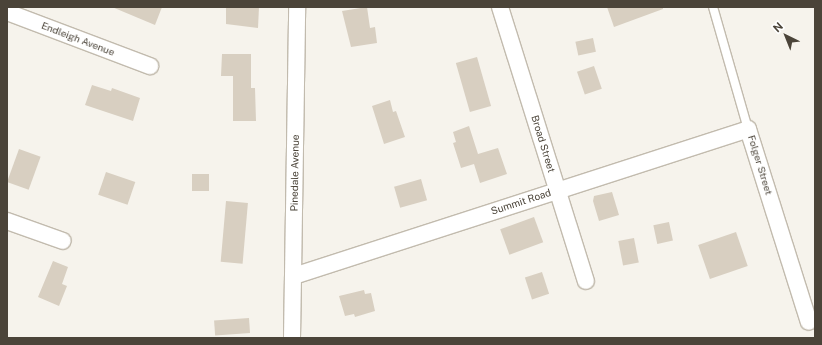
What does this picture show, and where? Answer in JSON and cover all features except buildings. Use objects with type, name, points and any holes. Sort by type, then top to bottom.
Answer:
[{"type":"street","name":"Pinedale Avenue","points":[[292,338],[297,7]]},
{"type":"street","name":"Broad Street","points":[[500,7],[586,282]]},
{"type":"street","name":"Endleigh Avenue","points":[[7,12],[150,66]]},
{"type":"street","name":"Summit Road","points":[[294,276],[748,128]]},
{"type":"street","name":"Folger Street","points":[[748,128],[809,322]]},
{"type":"street","points":[[7,221],[63,241]]},
{"type":"lane","name":"Folger Street","points":[[713,7],[748,128]]}]
